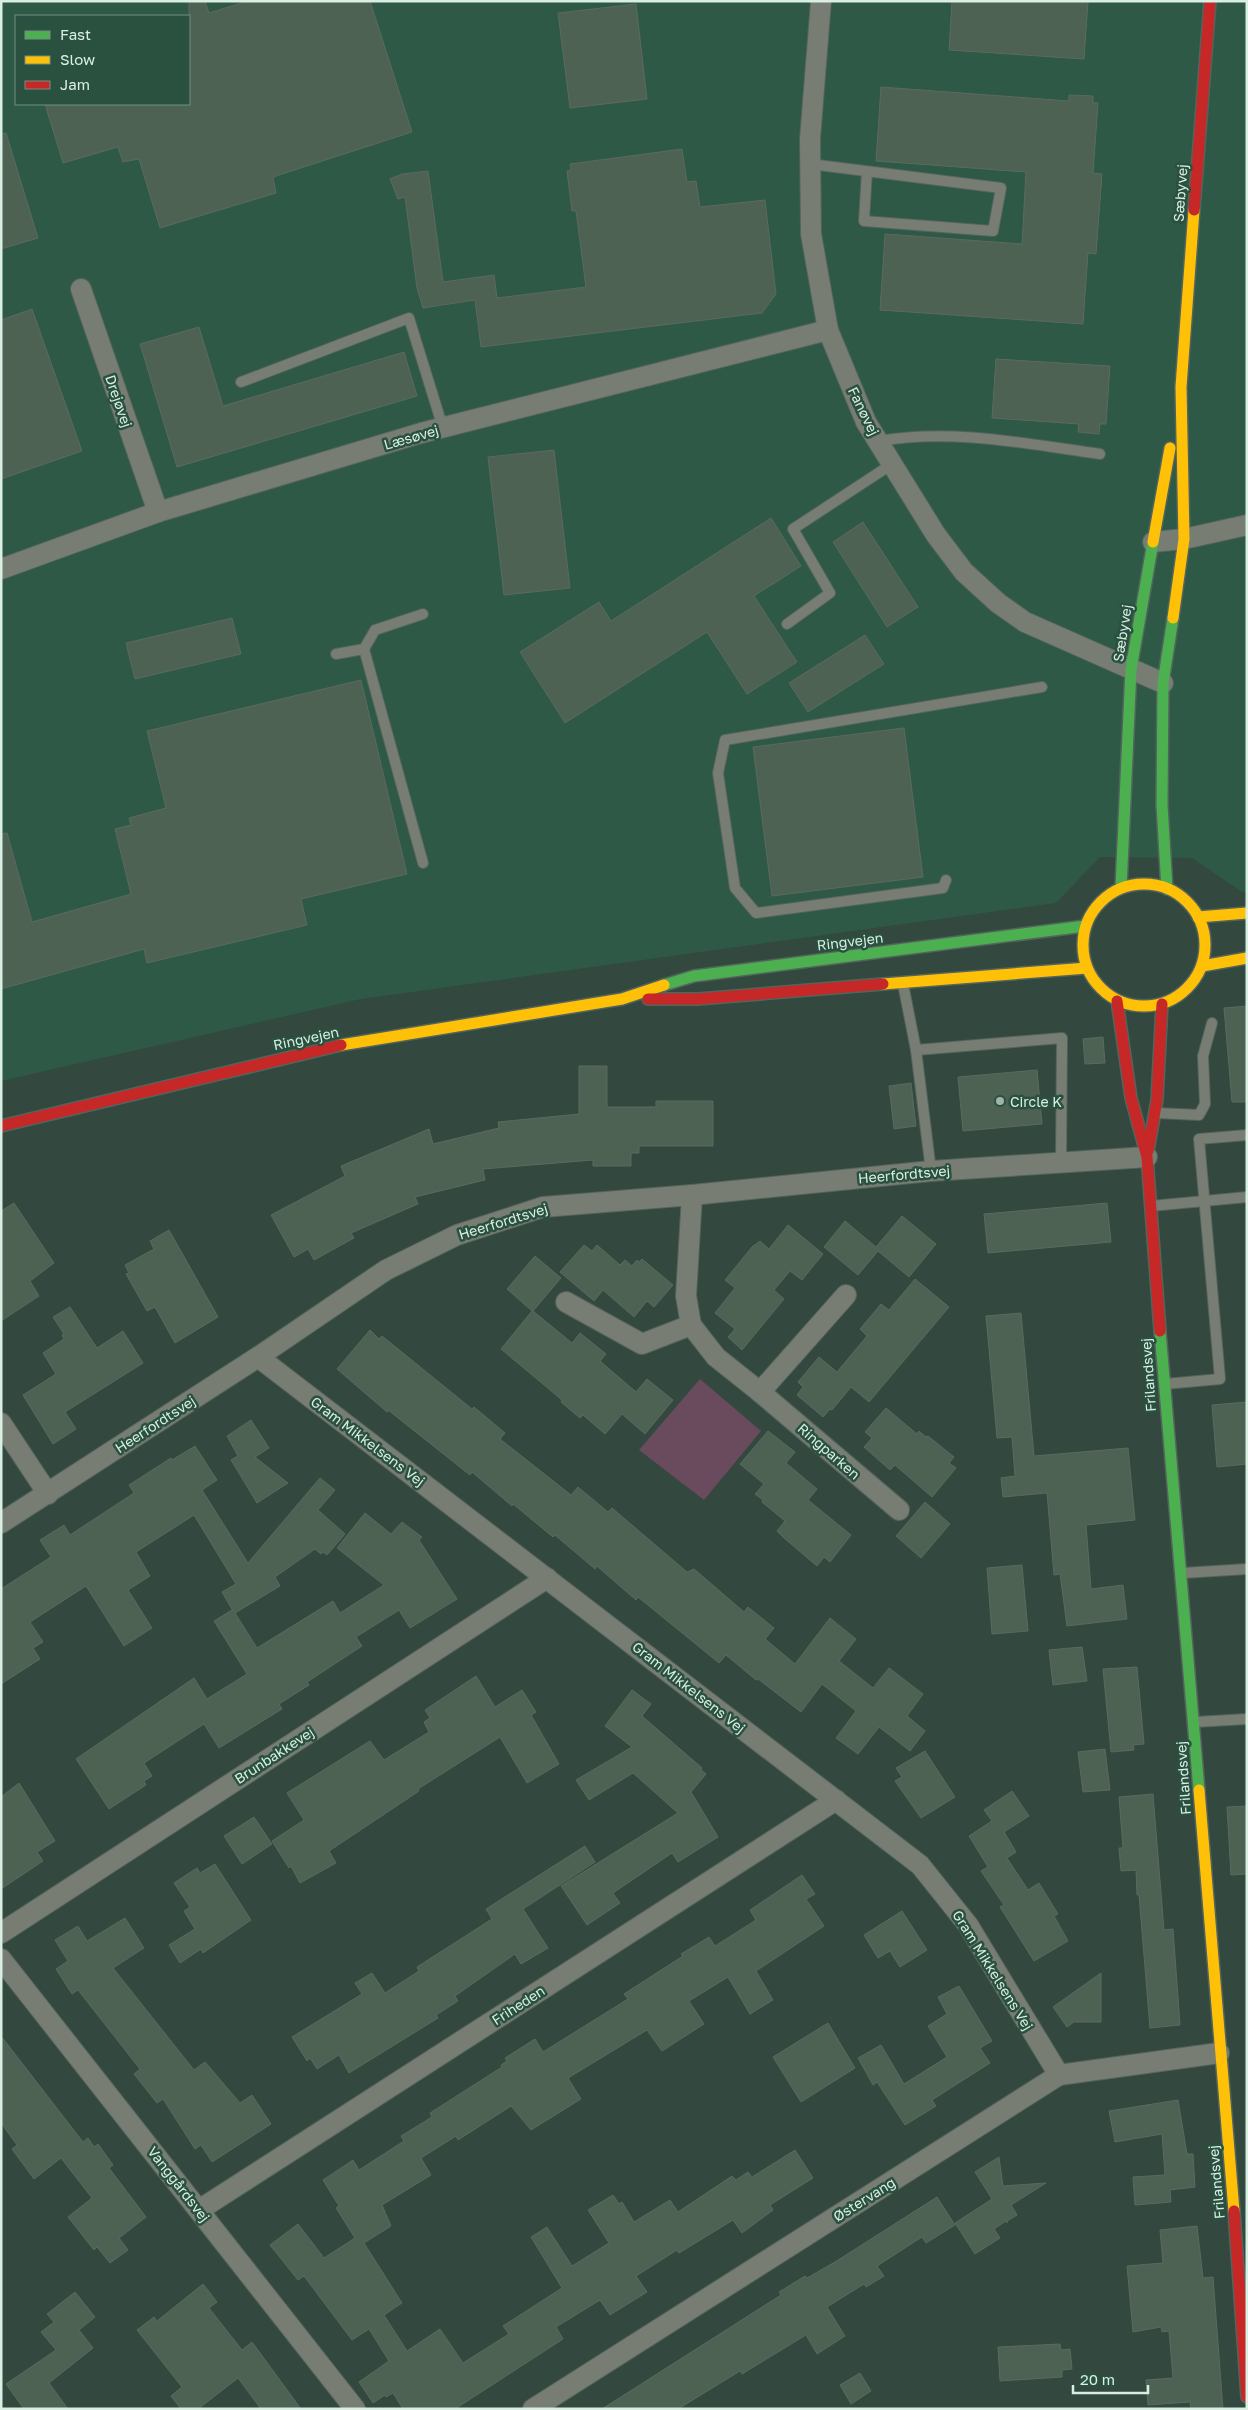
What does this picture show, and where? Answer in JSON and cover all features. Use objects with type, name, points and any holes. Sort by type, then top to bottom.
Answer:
[{"type":"street","name":"Fanøvej","points":[[821,1],[810,139],[811,234],[828,330],[866,422],[936,534],[964,572],[998,603],[1025,622],[1163,683]]},
{"type":"street","name":"Sæbyvej","points":[[1168,889],[1162,805],[1163,683],[1184,539],[1181,387],[1210,1]]},
{"type":"street","name":"Drejøvej","points":[[81,289],[158,512]]},
{"type":"street","name":"Læsøvej","points":[[1,569],[158,512],[443,428],[828,330]]},
{"type":"street","name":"Sæbyvej","points":[[1122,888],[1131,669],[1181,387]]},
{"type":"street","points":[[1153,542],[1184,539],[1247,525]]},
{"type":"street","points":[[1137,884],[1152,884],[1168,889],[1191,905],[1198,917],[1204,933],[1205,950],[1202,966],[1192,983],[1179,996],[1162,1004],[1147,1007],[1131,1006],[1117,1001],[1104,992],[1086,968],[1082,940],[1085,926],[1093,910],[1106,897],[1122,888],[1137,884]]},
{"type":"street","points":[[1198,917],[1247,914]]},
{"type":"street","name":"Ringvejen","points":[[1,1126],[328,1047],[622,999],[694,976],[1085,926]]},
{"type":"street","points":[[1202,966],[1247,958]]},
{"type":"street","name":"Ringvejen","points":[[622,999],[698,999],[1086,968]]},
{"type":"street","name":"Frilandsvej","points":[[1117,1001],[1131,1098],[1147,1157],[1164,1384],[1194,1722],[1219,2053],[1242,2248],[1247,2397]]},
{"type":"street","name":"Frilandsvej","points":[[1147,1157],[1155,1113],[1162,1004]]},
{"type":"street","name":"Heerfordtsvej","points":[[1,1523],[258,1357],[386,1270],[457,1235],[543,1207],[692,1195],[931,1171],[1147,1157]]},
{"type":"street","name":"Ringparken","points":[[692,1195],[686,1296],[691,1325],[716,1357],[899,1510]]},
{"type":"street","points":[[760,1392],[846,1295]]},
{"type":"street","points":[[566,1302],[642,1344],[691,1325]]},
{"type":"street","name":"Gram Mikkelsens Vej","points":[[258,1357],[920,1866],[968,1925],[1059,2075]]},
{"type":"street","points":[[1,1423],[48,1494]]},
{"type":"street","name":"Brunbakkevej","points":[[1,1933],[547,1578]]},
{"type":"street","name":"Friheden","points":[[199,2210],[836,1800]]},
{"type":"street","name":"Vanggårdsvej","points":[[1,1959],[355,2409]]},
{"type":"street","name":"Østervang","points":[[533,2409],[1059,2075],[1219,2053]]},
{"type":"lane","points":[[810,164],[867,171],[1000,188],[993,231],[864,221],[867,171]]},
{"type":"lane","points":[[241,382],[409,318],[443,428]]},
{"type":"lane","points":[[878,441],[906,436],[999,440],[1100,454]]},
{"type":"lane","points":[[786,624],[830,593],[792,529],[892,464]]},
{"type":"lane","points":[[423,614],[375,630],[364,649],[423,863]]},
{"type":"lane","points":[[336,654],[364,649]]},
{"type":"lane","points":[[946,880],[943,888],[756,913],[735,888],[718,774],[725,740],[1042,687]]},
{"type":"lane","points":[[903,983],[916,1050],[931,1171]]},
{"type":"lane","points":[[1155,1113],[1199,1115],[1205,1104],[1203,1056],[1212,1023]]},
{"type":"lane","points":[[916,1050],[1062,1038],[1060,1162]]},
{"type":"lane","points":[[1164,1384],[1220,1379],[1200,1140],[1247,1135]]},
{"type":"lane","points":[[1151,1206],[1247,1197]]},
{"type":"lane","points":[[1182,1573],[1247,1569]]},
{"type":"lane","points":[[1194,1722],[1247,1719]]},
{"type":"shaded area","points":[[1,1],[1247,1],[1247,892],[1242,892],[1192,858],[1100,857],[1056,903],[361,999],[1,1081]]},
{"type":"shaded area","points":[[700,1379],[761,1431],[704,1500],[639,1450]]},
{"type":"building","points":[[189,1],[205,1],[209,13],[248,1],[370,1],[412,132],[273,177],[276,193],[160,228],[139,159],[123,162],[118,147],[63,163],[45,105],[190,105]]},
{"type":"building","points":[[952,1],[1088,1],[1084,59],[949,50]]},
{"type":"building","points":[[636,4],[647,99],[570,108],[558,13]]},
{"type":"building","points":[[881,87],[1069,101],[1069,95],[1093,96],[1093,103],[1098,103],[1093,173],[1102,174],[1096,254],[1088,253],[1083,324],[880,310],[885,234],[1022,244],[1026,172],[876,161]]},
{"type":"building","points":[[6,133],[38,238],[1,249],[1,134]]},
{"type":"building","points":[[682,149],[687,182],[696,181],[700,207],[765,200],[776,294],[762,313],[481,347],[475,300],[423,308],[417,288],[405,197],[398,199],[390,179],[402,174],[428,171],[443,282],[494,275],[497,298],[586,287],[576,211],[572,211],[567,171],[571,170],[570,164]]},
{"type":"building","points":[[32,309],[82,451],[1,479],[1,320]]},
{"type":"building","points":[[199,327],[223,406],[404,352],[417,396],[177,467],[140,344]]},
{"type":"building","points":[[996,359],[1110,366],[1106,424],[1100,424],[1099,434],[1078,432],[1079,424],[992,418]]},
{"type":"building","points":[[554,450],[570,588],[504,595],[488,457]]},
{"type":"building","points":[[771,518],[801,566],[754,596],[797,662],[747,694],[707,632],[565,723],[520,652],[599,602],[611,621]]},
{"type":"building","points":[[863,522],[918,607],[887,627],[833,542]]},
{"type":"building","points":[[232,618],[241,654],[135,679],[126,643]]},
{"type":"building","points":[[865,635],[884,664],[808,712],[789,683]]},
{"type":"building","points":[[361,680],[407,874],[301,899],[307,925],[147,963],[144,949],[1,989],[1,834],[7,833],[32,922],[131,894],[115,829],[131,825],[129,818],[166,808],[147,731]]},
{"type":"building","points":[[904,728],[923,877],[772,896],[753,747]]},
{"type":"building","points":[[1247,1006],[1247,1102],[1232,1102],[1224,1008]]},
{"type":"building","points":[[1103,1037],[1105,1063],[1085,1064],[1083,1039]]},
{"type":"building","points":[[579,1066],[607,1066],[607,1107],[656,1107],[656,1101],[713,1101],[713,1146],[639,1146],[639,1153],[631,1153],[631,1166],[593,1166],[593,1160],[483,1169],[485,1180],[415,1197],[418,1204],[351,1233],[354,1238],[314,1260],[308,1249],[294,1257],[271,1215],[345,1176],[341,1166],[429,1129],[433,1144],[499,1128],[498,1122],[579,1114]]},
{"type":"building","name":"Circle K","points":[[1037,1070],[1042,1124],[963,1131],[958,1077]]},
{"type":"building","points":[[911,1083],[916,1126],[894,1129],[889,1086]]},
{"type":"building","points":[[14,1203],[54,1263],[30,1281],[39,1296],[1,1321],[1,1211]]},
{"type":"building","points":[[1107,1203],[1111,1242],[988,1253],[984,1214]]},
{"type":"building","points":[[902,1216],[936,1244],[909,1277],[878,1251],[858,1275],[824,1247],[845,1221],[876,1247]]},
{"type":"building","points":[[788,1225],[823,1254],[802,1280],[790,1271],[774,1290],[784,1299],[742,1350],[728,1337],[735,1329],[715,1313],[735,1288],[725,1280],[752,1247],[760,1241],[769,1249]]},
{"type":"building","points":[[169,1230],[218,1317],[175,1343],[155,1307],[147,1311],[126,1274],[129,1273],[125,1265],[154,1249],[150,1241]]},
{"type":"building","points":[[584,1245],[592,1251],[597,1245],[620,1265],[625,1260],[632,1266],[637,1260],[639,1262],[642,1259],[673,1285],[654,1307],[647,1301],[634,1317],[603,1290],[594,1301],[560,1272]]},
{"type":"building","points":[[535,1256],[561,1278],[533,1311],[572,1343],[580,1333],[606,1354],[600,1361],[636,1392],[647,1379],[673,1400],[645,1434],[622,1414],[605,1434],[583,1415],[580,1418],[561,1402],[562,1400],[501,1349],[532,1311],[507,1289]]},
{"type":"building","points":[[915,1279],[949,1307],[869,1402],[851,1387],[832,1410],[830,1409],[823,1417],[797,1395],[803,1387],[798,1382],[819,1357],[837,1372],[867,1336],[860,1329],[881,1304],[889,1310]]},
{"type":"building","points":[[70,1307],[97,1348],[123,1331],[143,1363],[65,1412],[76,1429],[53,1444],[23,1395],[56,1374],[43,1353],[64,1339],[62,1335],[64,1334],[53,1317]]},
{"type":"building","points":[[1021,1313],[1034,1456],[1128,1448],[1135,1520],[1086,1525],[1091,1589],[1123,1585],[1127,1619],[1067,1626],[1060,1574],[1054,1575],[1047,1493],[1003,1497],[1001,1478],[1015,1476],[1012,1437],[997,1438],[986,1316]]},
{"type":"building","points":[[370,1330],[379,1339],[382,1336],[472,1409],[474,1407],[505,1433],[500,1439],[571,1495],[578,1487],[608,1512],[612,1508],[687,1572],[694,1569],[744,1612],[748,1607],[774,1628],[765,1639],[795,1664],[830,1618],[856,1639],[839,1661],[873,1688],[889,1668],[923,1694],[907,1716],[925,1731],[910,1751],[879,1727],[858,1754],[836,1738],[856,1711],[822,1684],[801,1712],[758,1679],[756,1680],[726,1655],[719,1663],[638,1597],[636,1600],[597,1566],[595,1569],[555,1535],[553,1537],[513,1504],[512,1506],[472,1472],[470,1475],[388,1410],[387,1412],[337,1369]]},
{"type":"building","points":[[1247,1402],[1247,1464],[1217,1467],[1212,1405]]},
{"type":"building","points":[[886,1408],[917,1434],[919,1431],[926,1437],[928,1436],[954,1457],[949,1463],[956,1468],[932,1497],[895,1465],[890,1470],[864,1447],[872,1438],[865,1432]]},
{"type":"building","points":[[251,1420],[269,1448],[255,1457],[288,1483],[257,1503],[231,1460],[238,1456],[227,1436]]},
{"type":"building","points":[[768,1431],[795,1452],[786,1463],[817,1489],[808,1500],[851,1535],[830,1562],[824,1557],[817,1566],[777,1531],[785,1521],[755,1494],[764,1484],[740,1464]]},
{"type":"building","points":[[195,1446],[217,1480],[202,1490],[248,1563],[320,1478],[335,1490],[318,1510],[345,1534],[327,1555],[323,1552],[321,1554],[315,1549],[275,1577],[280,1586],[235,1613],[257,1648],[333,1601],[340,1613],[384,1585],[337,1548],[365,1513],[391,1534],[402,1522],[422,1537],[419,1540],[457,1599],[410,1628],[399,1610],[356,1637],[362,1646],[307,1682],[309,1685],[279,1704],[282,1709],[219,1748],[204,1724],[144,1763],[152,1776],[144,1781],[146,1785],[109,1809],[76,1759],[194,1678],[207,1699],[247,1674],[214,1621],[233,1611],[222,1592],[236,1584],[194,1515],[136,1552],[150,1576],[128,1590],[152,1628],[124,1646],[86,1586],[30,1622],[43,1642],[33,1648],[40,1659],[1,1684],[1,1589],[51,1557],[40,1540],[64,1525],[70,1535],[134,1493],[129,1485],[171,1458],[172,1460]]},
{"type":"building","points":[[925,1502],[950,1524],[921,1558],[896,1536]]},
{"type":"building","points":[[1022,1565],[1028,1631],[992,1634],[987,1568]]},
{"type":"building","points":[[1082,1647],[1087,1681],[1053,1685],[1049,1650]]},
{"type":"building","points":[[1137,1667],[1144,1744],[1133,1745],[1134,1750],[1111,1752],[1103,1669]]},
{"type":"building","points":[[476,1676],[495,1707],[522,1690],[536,1712],[531,1715],[559,1764],[527,1783],[500,1737],[418,1789],[419,1791],[329,1851],[336,1863],[300,1883],[291,1866],[289,1868],[272,1841],[304,1820],[287,1793],[370,1741],[384,1760],[429,1732],[424,1722],[430,1718],[425,1710]]},
{"type":"building","points":[[632,1690],[651,1704],[642,1716],[702,1768],[701,1770],[706,1774],[691,1792],[718,1837],[678,1862],[672,1853],[613,1893],[620,1903],[587,1925],[561,1886],[678,1813],[633,1773],[589,1800],[576,1780],[632,1747],[605,1726]]},
{"type":"building","points":[[1105,1749],[1110,1790],[1083,1792],[1078,1752]]},
{"type":"building","points":[[925,1751],[955,1797],[921,1818],[895,1781],[902,1777],[896,1768]]},
{"type":"building","points":[[19,1783],[55,1841],[37,1852],[43,1861],[1,1889],[1,1797]]},
{"type":"building","points":[[1012,1791],[1029,1816],[1004,1832],[1016,1852],[1007,1858],[1028,1890],[1039,1883],[1058,1914],[1054,1916],[1068,1941],[1034,1961],[1000,1907],[1004,1905],[981,1871],[988,1867],[969,1836],[992,1821],[984,1810]]},
{"type":"building","points":[[1153,1794],[1164,1930],[1173,1929],[1180,2025],[1150,2028],[1136,1870],[1121,1871],[1119,1848],[1123,1848],[1119,1797]]},
{"type":"building","points":[[1247,1806],[1247,1874],[1231,1875],[1227,1807]]},
{"type":"building","points":[[254,1817],[272,1844],[242,1864],[224,1836]]},
{"type":"building","points":[[585,1846],[595,1862],[523,1909],[548,1948],[521,1964],[515,1954],[455,1996],[458,2001],[436,2015],[438,2018],[349,2073],[339,2055],[317,2069],[310,2058],[307,2061],[292,2037],[362,1994],[355,1983],[372,1973],[385,1993],[419,1971],[417,1967],[492,1919],[486,1909]]},
{"type":"building","points":[[215,1864],[251,1920],[203,1953],[201,1949],[180,1963],[169,1945],[195,1929],[184,1911],[190,1907],[174,1883],[197,1868],[200,1873]]},
{"type":"building","points":[[802,1875],[815,1894],[806,1899],[824,1926],[756,1971],[773,2000],[750,2014],[728,1977],[689,2001],[704,2024],[662,2051],[647,2030],[568,2078],[581,2099],[531,2130],[511,2106],[458,2140],[456,2136],[421,2158],[431,2175],[382,2205],[391,2226],[364,2243],[402,2303],[384,2315],[407,2351],[440,2329],[463,2363],[509,2334],[503,2326],[562,2288],[531,2237],[547,2227],[572,2266],[609,2243],[588,2210],[613,2195],[619,2204],[622,2202],[634,2222],[670,2200],[678,2212],[732,2176],[736,2180],[748,2172],[752,2177],[795,2150],[813,2178],[770,2205],[773,2210],[742,2233],[733,2220],[679,2253],[677,2250],[636,2276],[647,2292],[610,2315],[600,2300],[556,2327],[563,2339],[455,2409],[403,2409],[393,2393],[386,2397],[385,2395],[373,2403],[359,2382],[389,2361],[369,2329],[352,2340],[304,2276],[298,2280],[270,2245],[298,2224],[324,2258],[355,2238],[336,2208],[339,2206],[323,2180],[353,2160],[359,2170],[404,2141],[401,2136],[432,2117],[430,2113],[502,2067],[501,2065],[507,2061],[505,2058],[535,2039],[543,2052],[628,1999],[624,1994],[683,1956],[681,1954],[709,1937],[715,1946],[756,1920],[750,1910]]},
{"type":"building","points":[[902,1911],[927,1950],[900,1967],[890,1951],[878,1958],[864,1935]]},
{"type":"building","points":[[125,1918],[144,1948],[113,1968],[194,2070],[205,2062],[240,2103],[252,2095],[271,2124],[212,2162],[201,2145],[195,2149],[163,2099],[157,2103],[134,2074],[140,2069],[78,1990],[72,1994],[56,1969],[68,1961],[55,1940],[78,1926],[87,1941]]},
{"type":"building","points":[[1101,1973],[1101,2022],[1074,2022],[1067,2027],[1053,2007]]},
{"type":"building","points":[[959,1986],[992,2041],[980,2048],[990,2063],[932,2100],[936,2106],[905,2125],[877,2082],[873,2085],[858,2058],[881,2045],[904,2084],[947,2057],[928,2026],[947,2014],[938,1997]]},
{"type":"building","points":[[828,2023],[855,2068],[801,2102],[773,2057]]},
{"type":"building","points":[[1,2036],[83,2142],[88,2138],[94,2147],[98,2144],[113,2165],[109,2168],[146,2217],[119,2238],[128,2250],[110,2263],[97,2247],[94,2250],[68,2217],[92,2198],[61,2158],[34,2179],[12,2149],[17,2145],[1,2123]]},
{"type":"building","points":[[1178,2100],[1187,2154],[1193,2154],[1195,2187],[1170,2190],[1171,2202],[1135,2205],[1133,2177],[1165,2175],[1162,2134],[1115,2142],[1109,2111]]},
{"type":"building","points":[[999,2157],[1003,2186],[1046,2183],[1011,2205],[1017,2215],[1007,2221],[1007,2223],[1006,2221],[994,2229],[1000,2238],[975,2254],[955,2223],[992,2199],[975,2172]]},
{"type":"building","points":[[937,2197],[955,2225],[926,2243],[922,2237],[877,2266],[884,2276],[866,2287],[864,2284],[827,2307],[845,2336],[817,2354],[806,2335],[742,2374],[740,2371],[678,2409],[602,2409],[781,2295],[779,2292],[805,2276],[807,2278],[835,2262]]},
{"type":"building","points":[[1197,2226],[1203,2278],[1213,2277],[1223,2409],[1191,2409],[1190,2402],[1148,2405],[1146,2380],[1173,2378],[1169,2331],[1162,2332],[1161,2327],[1133,2332],[1127,2266],[1163,2263],[1160,2230]]},
{"type":"building","points":[[203,2284],[217,2302],[209,2308],[242,2350],[252,2342],[301,2409],[261,2409],[238,2378],[198,2409],[181,2409],[171,2396],[182,2387],[137,2330],[154,2317],[157,2321]]},
{"type":"building","points":[[75,2292],[95,2317],[79,2330],[93,2348],[49,2383],[68,2409],[24,2409],[6,2384],[56,2350],[41,2332],[54,2322],[47,2314]]},
{"type":"building","points":[[1060,2344],[1061,2350],[1070,2349],[1072,2369],[1062,2370],[1062,2377],[1000,2381],[998,2347]]},
{"type":"building","points":[[860,2373],[871,2391],[851,2404],[840,2385]]},
{"type":"traffic: fast","points":[[1121,888],[1131,669],[1153,542]]},
{"type":"traffic: fast","points":[[1167,889],[1162,805],[1163,683],[1173,618]]},
{"type":"traffic: fast","points":[[664,985],[694,976],[1085,926]]},
{"type":"traffic: fast","points":[[1160,1331],[1199,1790]]},
{"type":"traffic: slow","points":[[1173,618],[1184,539],[1181,387],[1194,210]]},
{"type":"traffic: slow","points":[[1153,542],[1170,448]]},
{"type":"traffic: slow","points":[[1144,884],[1167,888],[1187,902],[1201,922],[1205,945],[1201,968],[1187,988],[1167,1002],[1144,1006],[1121,1002],[1101,988],[1087,968],[1083,945],[1087,922],[1101,902],[1121,888],[1144,884]]},
{"type":"traffic: slow","points":[[1198,917],[1247,913]]},
{"type":"traffic: slow","points":[[1202,966],[1247,958]]},
{"type":"traffic: slow","points":[[883,984],[1087,968]]},
{"type":"traffic: slow","points":[[341,1045],[622,999],[664,985]]},
{"type":"traffic: slow","points":[[1199,1790],[1234,2211]]},
{"type":"traffic: jam","points":[[1194,210],[1210,1]]},
{"type":"traffic: jam","points":[[648,999],[698,999],[883,984]]},
{"type":"traffic: jam","points":[[1117,1001],[1131,1098],[1147,1157],[1160,1331]]},
{"type":"traffic: jam","points":[[1148,1151],[1157,1100],[1162,1004]]},
{"type":"traffic: jam","points":[[1,1126],[341,1045]]},
{"type":"traffic: jam","points":[[1234,2211],[1247,2397]]},
{"type":"place","name":"Circle K","points":[[1000,1101]]}]
